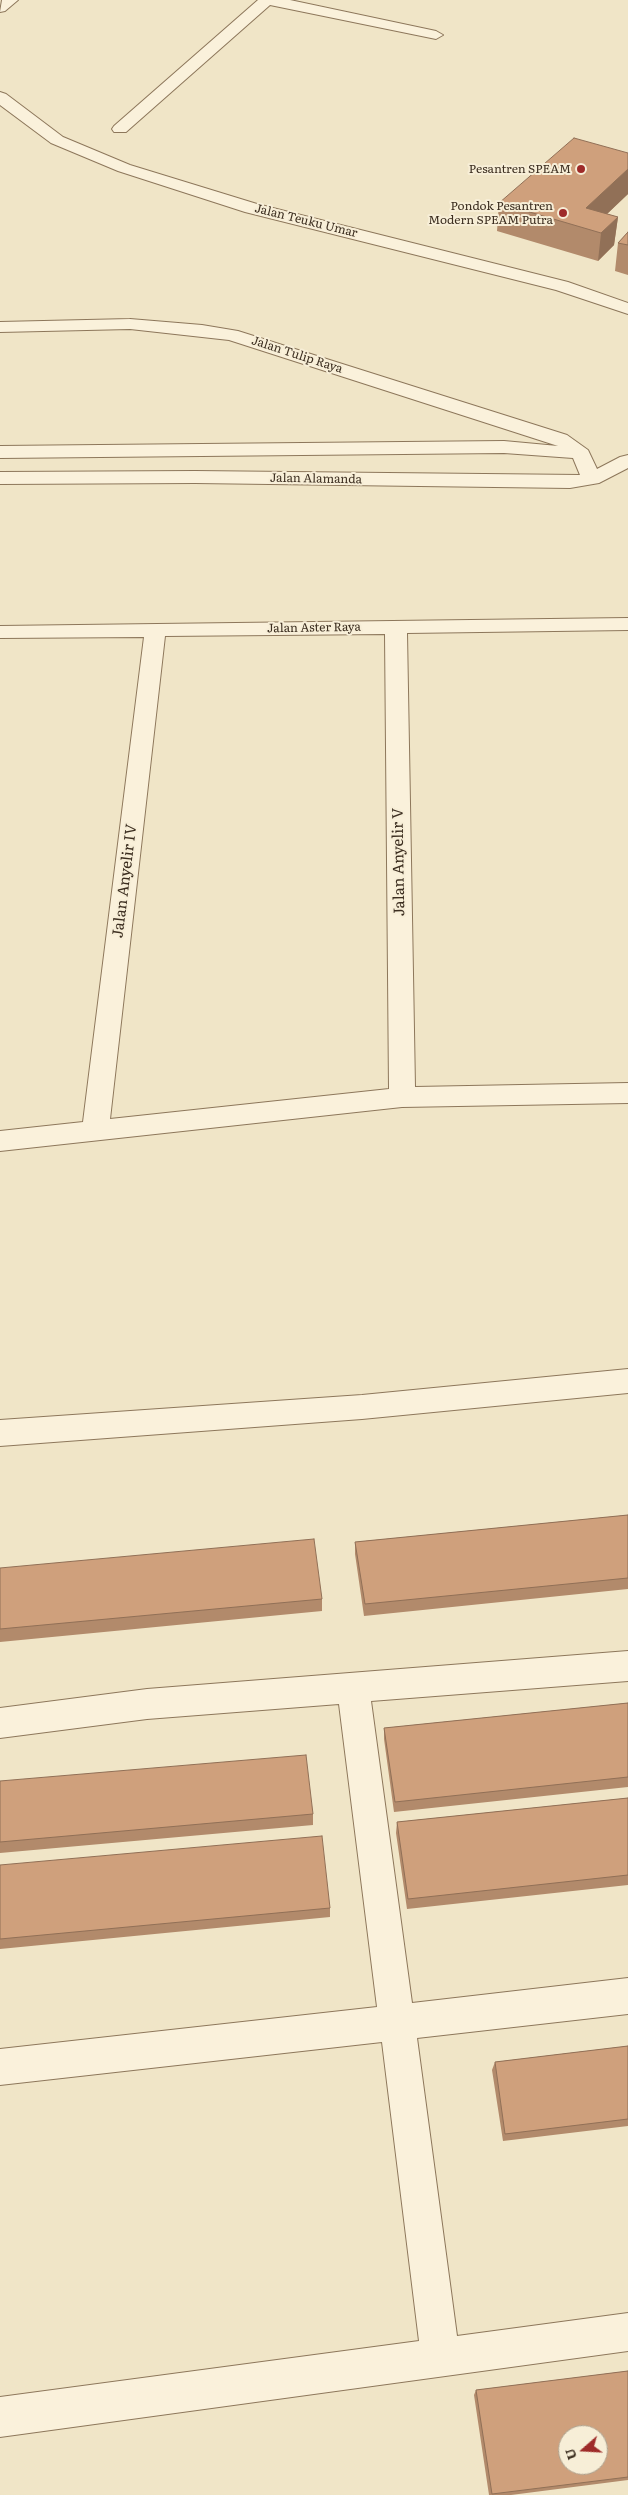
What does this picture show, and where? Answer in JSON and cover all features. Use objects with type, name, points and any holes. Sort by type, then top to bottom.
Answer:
[{"type":"street","points":[[0,8],[11,0]]},
{"type":"street","points":[[120,129],[268,0],[436,34]]},
{"type":"street","name":"Jalan Teuku Umar","points":[[0,97],[57,140],[124,168],[251,208],[562,286],[628,309]]},
{"type":"street","name":"Jalan Tulip Raya","points":[[0,327],[130,324],[202,330],[232,335],[544,433],[560,439],[581,454]]},
{"type":"street","name":"Jalan Alamanda","points":[[0,452],[504,448],[581,454],[628,461]]},
{"type":"street","points":[[581,454],[592,479]]},
{"type":"street","name":"Jalan Alamanda","points":[[0,478],[195,477],[570,482],[592,479],[628,461]]},
{"type":"street","name":"Jalan Aster Raya","points":[[0,632],[628,624]]},
{"type":"street","name":"Jalan Anyelir V","points":[[396,627],[402,1097]]},
{"type":"street","name":"Jalan Anyelir IV","points":[[95,1132],[155,630]]},
{"type":"street","points":[[0,1141],[402,1097],[628,1092]]},
{"type":"street","points":[[0,1433],[362,1407],[628,1381]]},
{"type":"street","points":[[0,1723],[147,1704],[628,1666]]},
{"type":"street","points":[[354,1688],[441,2358]]},
{"type":"street","points":[[0,2067],[628,1996]]},
{"type":"street","points":[[0,2417],[628,2332]]},
{"type":"building","points":[[574,138],[628,153],[628,169],[586,208],[618,217],[601,233],[499,203]]},
{"type":"building","points":[[628,232],[628,245],[618,243]]},
{"type":"building","points":[[628,1515],[628,1578],[365,1604],[355,1542]]},
{"type":"building","points":[[314,1539],[322,1599],[0,1629],[0,1568]]},
{"type":"building","points":[[628,1703],[628,1777],[395,1802],[384,1728]]},
{"type":"building","points":[[306,1755],[313,1814],[0,1842],[0,1781]]},
{"type":"building","points":[[628,1798],[628,1875],[408,1899],[397,1822]]},
{"type":"building","points":[[322,1836],[330,1908],[0,1939],[0,1865]]},
{"type":"building","points":[[628,2046],[628,2119],[505,2134],[495,2062]]},
{"type":"building","points":[[628,2371],[628,2477],[492,2494],[476,2390]]},
{"type":"place","name":"Pesantren SPEAM","points":[[581,169]]},
{"type":"place","name":"Pondok Pesantren Modern SPEAM Putra","points":[[563,213]]}]
